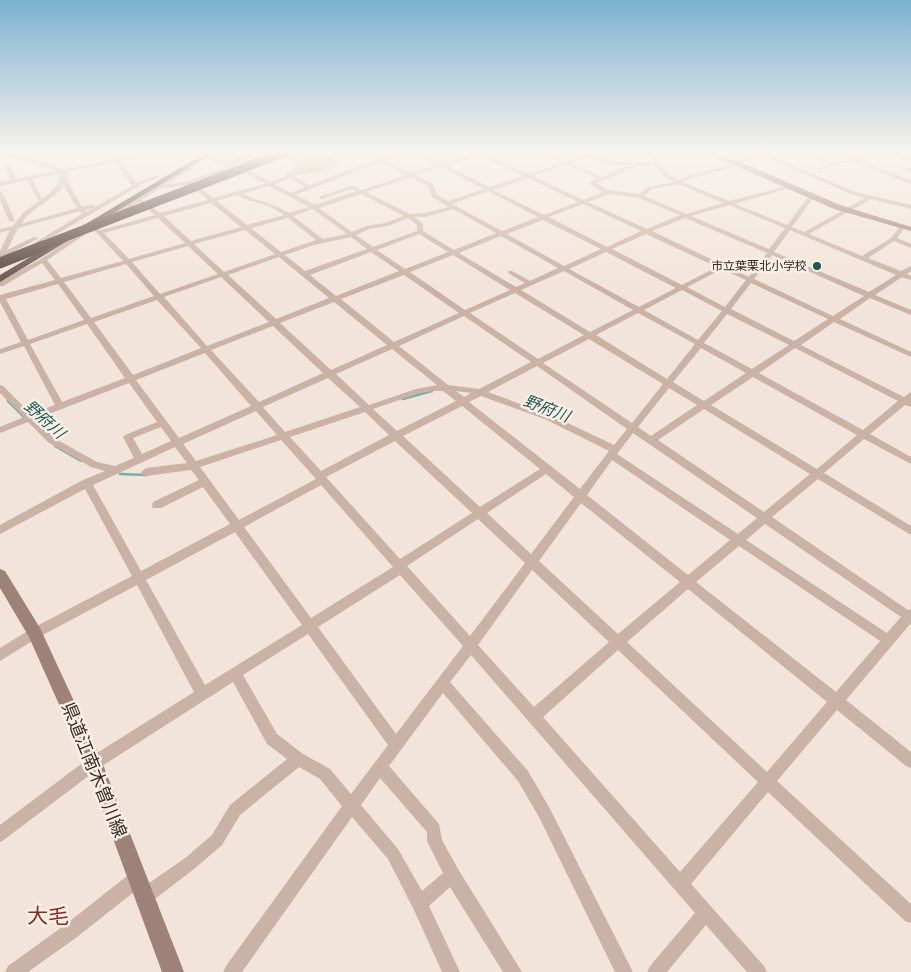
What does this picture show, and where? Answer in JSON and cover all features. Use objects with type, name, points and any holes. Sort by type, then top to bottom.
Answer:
[{"type":"highway","points":[[0,260],[120,196]]},
{"type":"highway","points":[[0,279],[137,196]]},
{"type":"highway","points":[[0,260],[159,196]]},
{"type":"highway","points":[[0,260],[168,196]]},
{"type":"main road","points":[[813,196],[846,210],[907,228]]},
{"type":"main road","name":"県道江南木曽川線","points":[[0,575],[35,633],[94,763],[145,896],[168,969]]},
{"type":"street","points":[[2,196],[15,226],[32,240]]},
{"type":"street","points":[[38,196],[40,200]]},
{"type":"street","points":[[29,207],[45,196]]},
{"type":"street","points":[[0,260],[15,226],[26,213],[50,196]]},
{"type":"street","points":[[72,196],[84,212]]},
{"type":"street","points":[[0,260],[32,240],[118,196]]},
{"type":"street","points":[[96,230],[145,196]]},
{"type":"street","points":[[139,201],[153,196]]},
{"type":"street","points":[[0,284],[96,230],[167,196]]},
{"type":"street","points":[[208,196],[911,761]]},
{"type":"street","points":[[96,230],[160,216],[226,196]]},
{"type":"street","points":[[242,196],[270,205],[290,215],[321,241]]},
{"type":"street","points":[[294,196],[314,207],[350,235],[910,616],[681,883]]},
{"type":"street","points":[[60,407],[0,298],[247,228],[345,196]]},
{"type":"street","points":[[371,196],[409,216],[420,224],[420,232]]},
{"type":"street","points":[[435,196],[911,461]]},
{"type":"street","points":[[0,352],[280,254],[321,241],[350,235],[368,226],[386,225],[409,216],[425,215],[471,196]]},
{"type":"street","points":[[502,196],[794,345],[909,400],[863,434],[688,582],[533,717]]},
{"type":"street","points":[[573,196],[911,355]]},
{"type":"street","points":[[0,430],[596,196]]},
{"type":"street","points":[[641,196],[911,313]]},
{"type":"street","points":[[710,196],[911,278]]},
{"type":"street","points":[[0,530],[87,483],[529,283],[684,216],[754,196]]},
{"type":"street","points":[[232,972],[351,806],[613,452],[750,280],[812,196]]},
{"type":"street","points":[[865,196],[911,207]]},
{"type":"street","points":[[322,197],[329,202]]},
{"type":"street","points":[[804,234],[846,210],[857,207],[870,198]]},
{"type":"street","points":[[139,201],[149,206],[160,216],[531,564],[911,915]]},
{"type":"street","points":[[0,260],[84,212]]},
{"type":"street","points":[[0,231],[15,226],[84,212]]},
{"type":"street","points":[[0,215],[9,213]]},
{"type":"street","points":[[862,258],[907,228]]},
{"type":"street","points":[[96,230],[128,262],[400,566],[758,972]]},
{"type":"street","points":[[305,274],[420,232],[911,531]]},
{"type":"street","points":[[893,239],[911,246]]},
{"type":"street","points":[[43,259],[396,745]]},
{"type":"street","points":[[0,655],[35,633],[236,526],[462,401],[721,267]]},
{"type":"street","points":[[651,440],[911,268]]},
{"type":"street","points":[[510,272],[529,283]]},
{"type":"street","points":[[0,388],[27,420],[51,440],[94,465],[116,470]]},
{"type":"street","points":[[146,472],[194,467],[419,391],[447,388],[479,392],[564,424],[613,452],[889,639]]},
{"type":"street","points":[[140,459],[128,437],[162,423]]},
{"type":"street","points":[[0,834],[94,763],[309,627],[547,469]]},
{"type":"street","points":[[157,505],[204,482]]},
{"type":"street","points":[[87,483],[203,695]]},
{"type":"street","points":[[236,674],[272,739],[298,759],[325,774],[393,854],[420,904],[451,972]]},
{"type":"street","points":[[442,682],[523,776],[544,812],[624,972]]},
{"type":"street","points":[[145,896],[189,864],[217,840],[235,810],[298,759]]},
{"type":"street","points":[[380,767],[434,829],[435,841],[452,875],[513,972]]},
{"type":"street","points":[[420,904],[452,875]]},
{"type":"street","points":[[14,972],[71,931],[138,878]]},
{"type":"street","points":[[656,972],[706,914]]},
{"type":"waterway","name":"野府川","points":[[403,399],[432,391]]},
{"type":"waterway","name":"野府川","points":[[8,401],[26,419]]},
{"type":"waterway","name":"野府川","points":[[55,446],[81,461]]},
{"type":"waterway","name":"野府川","points":[[120,474],[147,475]]},
{"type":"place","name":"市立葉栗北小学校","points":[[817,266]]},
{"type":"district","name":"大毛","points":[[48,916]]}]
